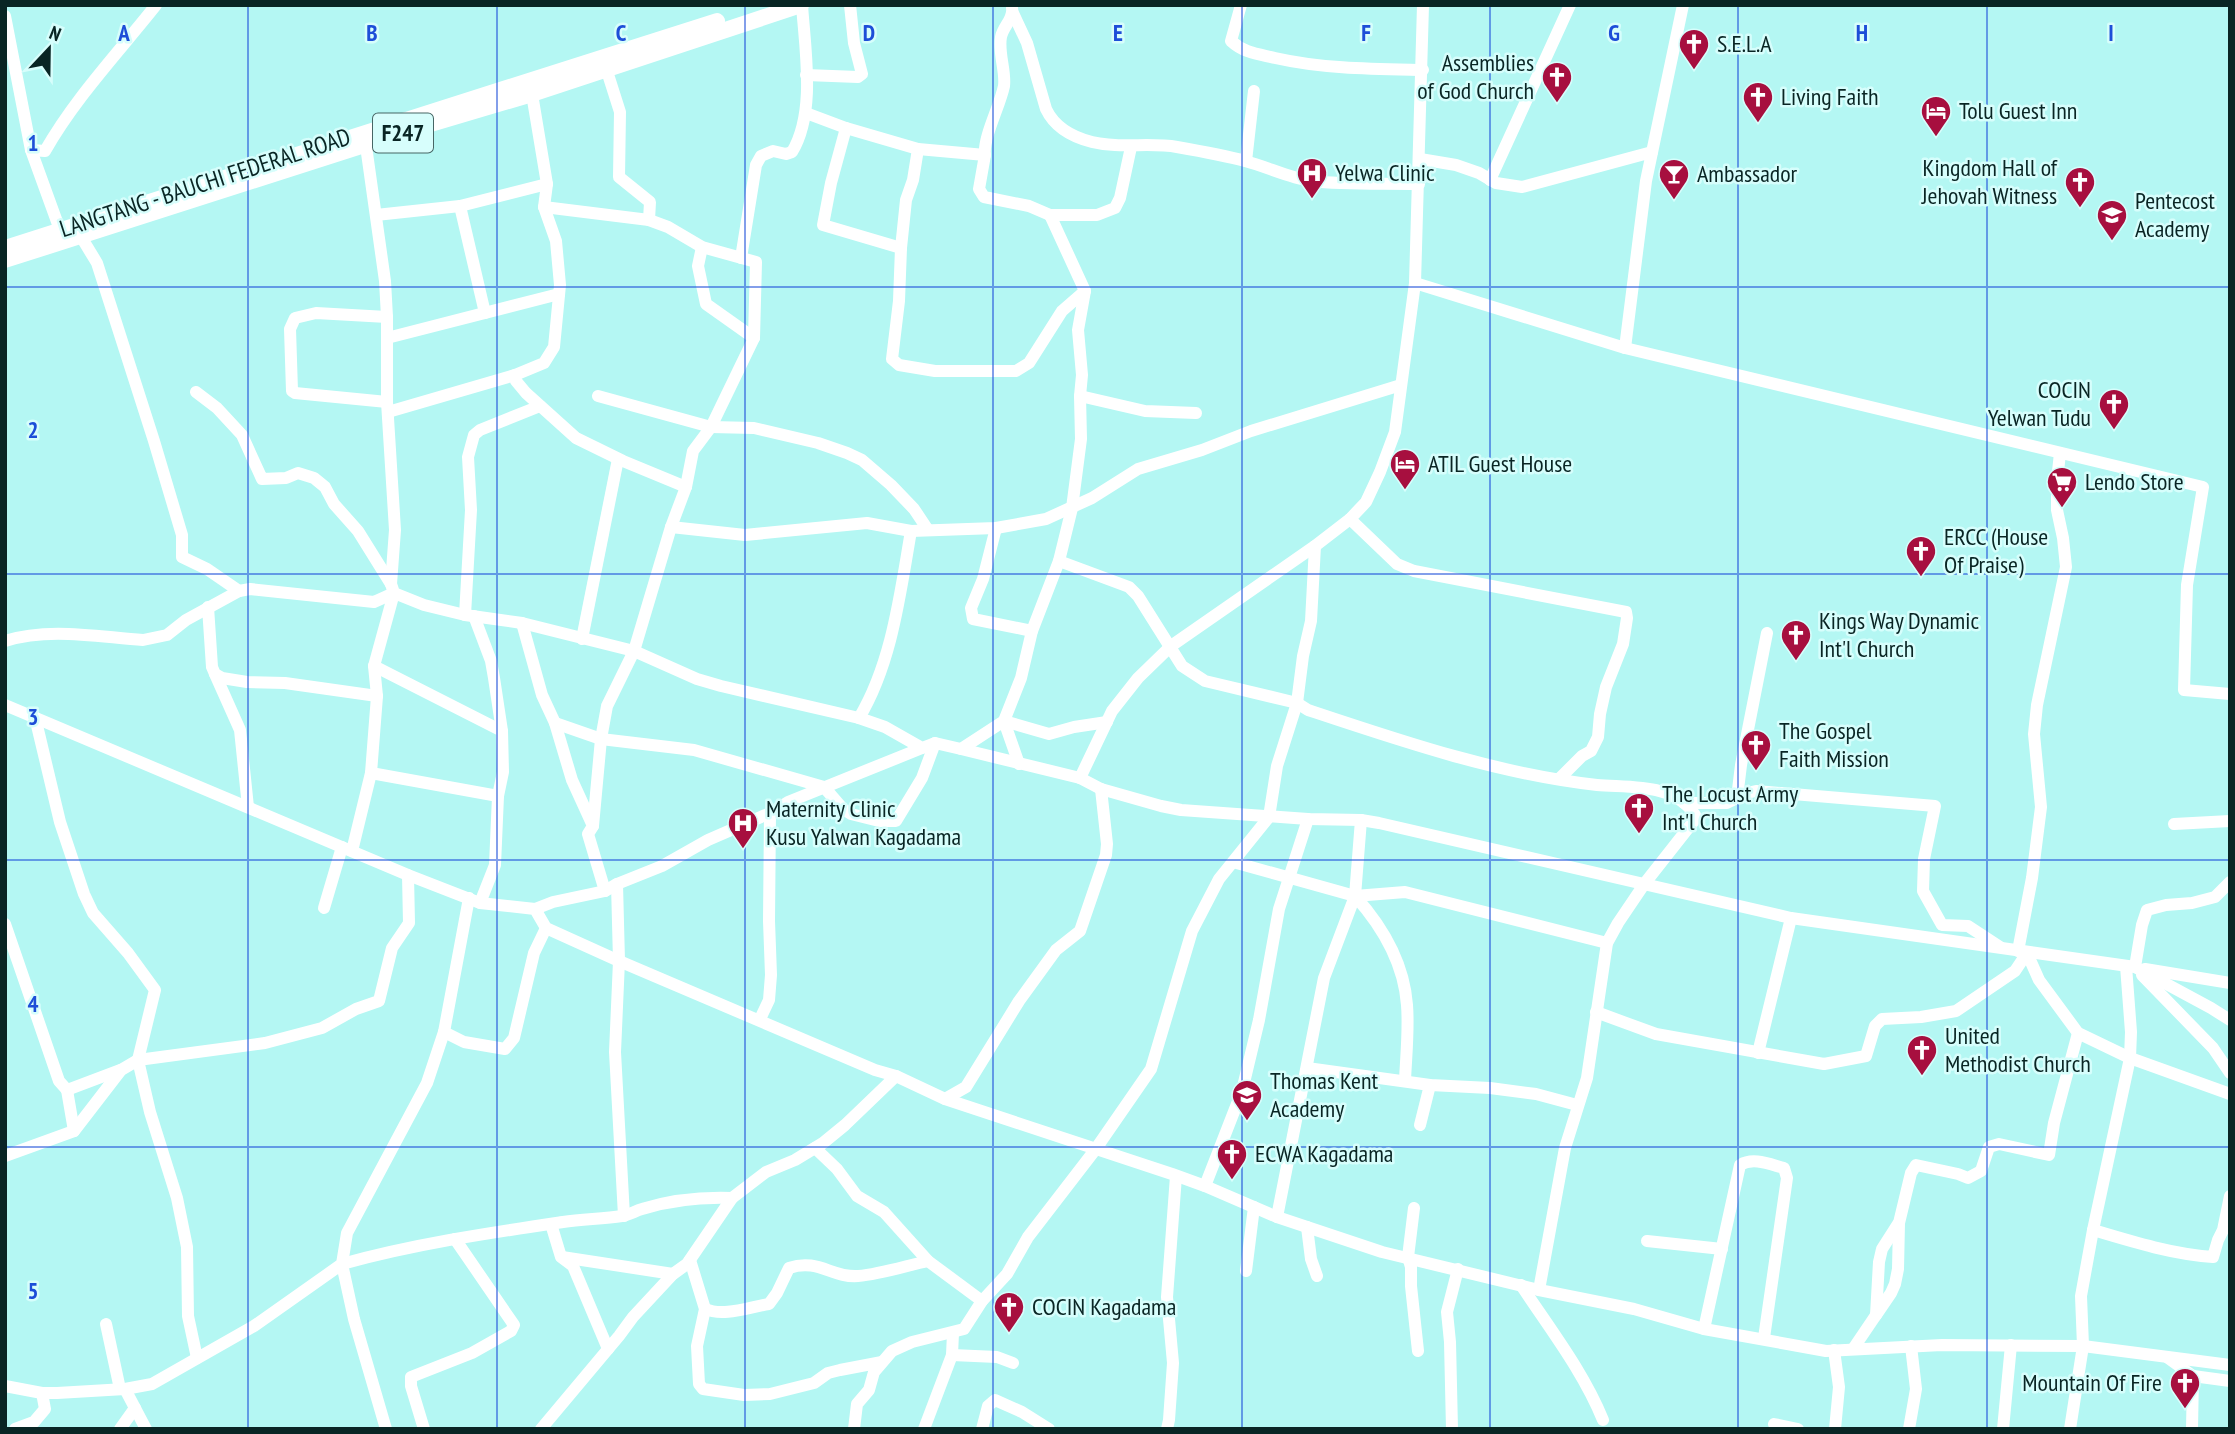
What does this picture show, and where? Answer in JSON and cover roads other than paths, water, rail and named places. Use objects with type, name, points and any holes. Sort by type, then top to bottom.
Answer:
[{"type":"main road","name":"LANGTANG - BAUCHI FEDERAL ROAD","points":[[5,248],[766,5]]},
{"type":"main road","name":"F247","points":[[5,260],[532,94],[802,5]]},
{"type":"street","points":[[31,150],[45,151],[92,83],[156,5]]},
{"type":"street","points":[[741,258],[756,165],[761,156],[773,151],[786,154],[792,152],[806,113],[802,5]]},
{"type":"street","points":[[806,75],[858,77],[862,74],[854,43],[850,5]]},
{"type":"street","points":[[1241,5],[1231,41],[1241,50],[1299,63],[1340,68],[1423,70]]},
{"type":"street","points":[[1080,778],[1112,711],[1138,678],[1169,647],[1350,519],[1366,502],[1389,451],[1395,432],[1415,283],[1423,5]]},
{"type":"street","points":[[1490,180],[1570,5]]},
{"type":"street","points":[[1625,348],[1646,181],[1683,5]]},
{"type":"street","points":[[1013,9],[1027,43],[1032,66],[1051,119],[1066,133],[1093,142],[1131,147],[1172,146],[1246,161],[1313,181],[1419,184]]},
{"type":"street","points":[[1013,9],[1001,37],[1004,84],[985,147],[979,189],[981,194],[984,197],[1029,206],[1050,215],[1097,215],[1115,208],[1121,198],[1131,147]]},
{"type":"street","points":[[5,16],[31,150],[60,230]]},
{"type":"street","points":[[606,68],[620,112],[619,177],[650,202],[649,220]]},
{"type":"street","points":[[1246,161],[1254,91]]},
{"type":"street","points":[[387,317],[316,313],[295,318],[290,329],[292,391],[387,407],[515,375],[544,363],[549,357],[554,347],[560,285],[556,241],[544,207],[547,184],[532,94]]},
{"type":"street","points":[[806,113],[918,149],[985,155]]},
{"type":"street","points":[[846,128],[822,218],[823,225],[901,248]]},
{"type":"street","points":[[324,908],[347,849],[371,773],[377,696],[374,666],[393,588],[395,530],[387,407],[385,281],[366,146]]},
{"type":"street","points":[[918,149],[913,180],[906,200],[901,248],[899,301],[892,359],[899,365],[935,371],[1016,371],[1029,363],[1062,311],[1084,291]]},
{"type":"street","points":[[1420,159],[1456,165],[1496,183],[1522,187],[1652,152]]},
{"type":"street","points":[[376,215],[460,206],[547,184]]},
{"type":"street","points":[[460,206],[485,313]]},
{"type":"street","points":[[544,207],[649,220],[668,227],[702,247],[756,262],[754,338],[711,427],[693,451],[686,487],[671,527],[634,651],[607,706],[601,739],[593,826],[588,834],[605,891]]},
{"type":"street","points":[[961,749],[1004,721],[1021,678],[1032,631],[1059,561],[1072,508],[1081,439],[1082,375],[1078,330],[1084,291],[1050,215]]},
{"type":"street","points":[[80,235],[97,263],[154,441],[182,535],[182,557],[207,569],[239,591]]},
{"type":"street","points":[[702,247],[698,266],[706,304],[754,338]]},
{"type":"street","points":[[1415,283],[1625,348],[2203,487],[2187,586],[2184,690],[2230,694]]},
{"type":"street","points":[[387,338],[559,294]]},
{"type":"street","points":[[515,375],[519,385],[576,438],[686,487]]},
{"type":"street","points":[[671,527],[745,535],[867,523],[911,531],[996,528],[1046,519],[1092,499],[1138,469],[1401,385]]},
{"type":"street","points":[[197,392],[217,408],[242,435],[262,479],[286,478],[298,473],[314,478],[325,487],[334,504],[358,531],[393,588],[424,605],[522,624],[634,651],[697,679],[859,718],[885,727],[922,748]]},
{"type":"street","points":[[598,396],[711,427],[754,428],[818,443],[847,453],[862,460],[891,485],[914,509],[928,530]]},
{"type":"street","points":[[1080,396],[1145,411],[1196,413]]},
{"type":"street","points":[[386,1429],[354,1319],[342,1265],[347,1233],[427,1083],[444,1032],[474,901],[495,865],[498,796],[503,772],[502,731],[491,662],[469,615],[471,510],[468,457],[474,435],[480,430],[540,406]]},
{"type":"street","points":[[1596,1012],[1656,1034],[1824,1065],[1866,1056],[1875,1026],[1882,1019],[1922,1017],[1956,1011],[2015,971],[2022,952],[2041,807],[2034,734],[2037,705],[2066,567],[2057,510],[2060,453]]},
{"type":"street","points":[[582,639],[618,458]]},
{"type":"street","points":[[1350,519],[1397,564],[1414,571],[1626,612],[1628,618],[1623,645],[1606,687],[1598,737],[1591,751],[1582,756],[1559,779]]},
{"type":"street","points":[[996,528],[983,579],[971,608],[973,619],[1032,631]]},
{"type":"street","points":[[859,718],[873,696],[882,668],[898,604],[911,531]]},
{"type":"street","points":[[854,1429],[857,1404],[869,1390],[874,1372],[892,1351],[912,1342],[964,1329],[982,1301],[1007,1274],[1028,1237],[1096,1150],[1151,1069],[1192,931],[1219,878],[1269,817],[1277,766],[1297,703],[1311,621],[1315,546]]},
{"type":"street","points":[[1059,561],[1129,587],[1138,596],[1182,666],[1205,681],[1297,703],[1308,710],[1384,735],[1525,773],[1657,790],[1672,795],[1695,815],[1693,822],[1645,883],[1607,943],[1587,1078],[1561,1167],[1539,1290]]},
{"type":"street","points":[[5,640],[58,633],[157,639],[239,591],[250,589],[374,603],[393,588]]},
{"type":"street","points":[[208,607],[209,649],[215,674],[240,730],[248,807]]},
{"type":"street","points":[[522,624],[542,695],[555,723],[572,779],[593,826]]},
{"type":"street","points":[[1737,798],[1767,633]]},
{"type":"street","points":[[374,666],[502,731]]},
{"type":"street","points":[[215,674],[222,678],[247,682],[285,683],[377,696]]},
{"type":"street","points":[[5,705],[474,901],[535,909],[553,902],[605,891],[824,787],[935,743],[1080,778],[1101,789],[1161,806],[1269,817],[1361,820],[1791,918],[2230,983]]},
{"type":"street","points":[[35,717],[60,822],[84,894],[93,913],[128,953],[155,990],[138,1060],[150,1112],[177,1198],[187,1247],[188,1316],[197,1358]]},
{"type":"street","points":[[1004,721],[1049,734],[1107,722]]},
{"type":"street","points":[[1004,721],[1019,764]]},
{"type":"street","points":[[555,723],[601,739],[694,750],[824,787],[843,809],[879,821],[896,821],[922,778],[935,743]]},
{"type":"street","points":[[371,773],[498,796]]},
{"type":"street","points":[[945,1099],[966,1087],[1019,1001],[1056,950],[1080,931],[1106,855],[1101,789]]},
{"type":"street","points":[[1683,803],[1716,805],[1756,791],[1935,806],[1924,859],[1923,891],[1942,925],[1968,926],[2003,949]]},
{"type":"street","points":[[760,1019],[769,1000],[771,975],[770,813]]},
{"type":"street","points":[[1205,1186],[1242,1091],[1259,1020],[1279,909],[1308,819]]},
{"type":"street","points":[[1277,1217],[1324,978],[1355,896],[1361,820]]},
{"type":"street","points":[[2174,824],[2230,821]]},
{"type":"street","points":[[1233,862],[1355,896],[1405,892],[1607,943]]},
{"type":"street","points":[[67,1090],[121,1070],[138,1060],[265,1043],[322,1028],[356,1009],[379,1001],[392,948],[409,923],[408,875]]},
{"type":"street","points":[[2070,1429],[2083,1346],[2081,1296],[2130,1058],[2130,967],[2142,925],[2147,910],[2216,897],[2230,882]]},
{"type":"street","points":[[617,884],[619,961],[615,1052],[624,1216]]},
{"type":"street","points":[[1355,896],[1374,916],[1401,972],[1407,1005],[1405,1081]]},
{"type":"street","points":[[535,909],[546,928],[945,1099],[1205,1186],[1277,1217],[1364,1247],[1539,1290],[1634,1309],[1704,1329],[1826,1351],[1911,1346],[2083,1346],[2230,1365]]},
{"type":"street","points":[[1758,1053],[1791,918]]},
{"type":"street","points":[[5,924],[59,1081],[67,1090],[74,1131]]},
{"type":"street","points":[[444,1032],[464,1042],[505,1049],[514,1038],[530,965],[546,928]]},
{"type":"street","points":[[2022,952],[2078,1033],[2130,1058],[2230,1094]]},
{"type":"street","points":[[2130,967],[2230,1020]]},
{"type":"street","points":[[2130,967],[2213,1048],[2230,1073]]},
{"type":"street","points":[[1853,1349],[1895,1284],[1899,1223],[1911,1173],[1916,1165],[1968,1178],[1981,1171],[1989,1147],[1999,1144],[2049,1155],[2054,1123],[2078,1033]]},
{"type":"street","points":[[1307,1068],[1430,1085],[1536,1094],[1577,1105]]},
{"type":"street","points":[[5,1156],[74,1131],[121,1070]]},
{"type":"street","points":[[541,1429],[633,1317],[673,1274],[690,1260],[732,1198],[766,1172],[815,1148],[845,1125],[896,1076]]},
{"type":"street","points":[[1420,1125],[1430,1085]]},
{"type":"street","points":[[815,1148],[838,1169],[857,1195],[884,1212],[928,1261],[982,1301]]},
{"type":"street","points":[[1704,1329],[1740,1165],[1753,1160],[1784,1168],[1787,1178],[1764,1338]]},
{"type":"street","points":[[1167,1429],[1173,1363],[1167,1297],[1176,1176]]},
{"type":"street","points":[[2093,1230],[2154,1248],[2213,1257],[2224,1230],[2230,1196]]},
{"type":"street","points":[[5,1386],[42,1393],[122,1389],[152,1384],[254,1326],[342,1265],[381,1253],[455,1239],[624,1216],[677,1201],[732,1198]]},
{"type":"street","points":[[1246,1271],[1254,1207]]},
{"type":"street","points":[[1414,1208],[1408,1258],[1411,1266],[1418,1351]]},
{"type":"street","points":[[1876,1315],[1882,1249],[1899,1223]]},
{"type":"street","points":[[551,1224],[561,1257],[573,1266],[608,1349]]},
{"type":"street","points":[[1307,1227],[1311,1259],[1317,1276]]},
{"type":"street","points":[[424,1429],[411,1386],[411,1377],[472,1353],[511,1331],[514,1325],[455,1239]]},
{"type":"street","points":[[1647,1241],[1722,1249]]},
{"type":"street","points":[[561,1257],[673,1274]]},
{"type":"street","points":[[690,1260],[705,1309],[697,1346],[699,1384],[703,1390],[770,1395],[814,1382],[828,1373],[882,1362]]},
{"type":"street","points":[[705,1309],[724,1312],[769,1304],[789,1268],[798,1265],[818,1266],[860,1276],[928,1261]]},
{"type":"street","points":[[1451,1429],[1447,1312],[1458,1269]]},
{"type":"street","points":[[1521,1285],[1593,1396],[1603,1420]]},
{"type":"street","points":[[106,1324],[122,1389],[146,1429]]},
{"type":"street","points":[[924,1429],[952,1355],[953,1333]]},
{"type":"street","points":[[2003,1429],[2011,1345]]},
{"type":"street","points":[[1909,1429],[1916,1389],[1911,1346]]},
{"type":"street","points":[[1834,1350],[1839,1387],[1835,1429]]},
{"type":"street","points":[[952,1355],[997,1357],[1013,1363]]},
{"type":"street","points":[[2168,1357],[2193,1376],[2230,1381]]},
{"type":"street","points":[[2192,1429],[2193,1376]]},
{"type":"street","points":[[15,1429],[34,1422],[45,1409],[42,1393]]},
{"type":"street","points":[[982,1429],[988,1406],[995,1400],[1049,1429]]},
{"type":"street","points":[[120,1429],[135,1408]]},
{"type":"street","points":[[1774,1424],[1798,1429]]},
{"type":"place","name":"S.E.L.A","points":[[1694,71]]},
{"type":"place","name":"Assemblies of God Church","points":[[1557,104]]},
{"type":"place","name":"Living Faith","points":[[1758,124]]},
{"type":"place","name":"Tolu Guest Inn","points":[[1936,138]]},
{"type":"place","name":"Yelwa Clinic","points":[[1312,200]]},
{"type":"place","name":"Ambassador","points":[[1674,201]]},
{"type":"place","name":"Kingdom Hall of Jehovah Witness","points":[[2080,209]]},
{"type":"place","name":"Pentecost Academy","points":[[2112,242]]},
{"type":"place","name":"COCIN Yelwan Tudu","points":[[2114,431]]},
{"type":"place","name":"ATIL Guest House","points":[[1405,491]]},
{"type":"place","name":"Lendo Store","points":[[2062,509]]},
{"type":"place","name":"ERCC (House Of Praise)","points":[[1921,578]]},
{"type":"place","name":"Kings Way Dynamic Int'l Church","points":[[1796,662]]},
{"type":"place","name":"The Gospel Faith Mission","points":[[1756,772]]},
{"type":"place","name":"The Locust Army Int'l Church","points":[[1639,835]]},
{"type":"place","name":"Maternity Clinic Kusu Yalwan Kagadama","points":[[743,850]]},
{"type":"place","name":"United Methodist Church","points":[[1922,1077]]},
{"type":"place","name":"Thomas Kent Academy","points":[[1247,1122]]},
{"type":"place","name":"ECWA Kagadama","points":[[1232,1181]]},
{"type":"place","name":"COCIN Kagadama","points":[[1009,1334]]},
{"type":"place","name":"Mountain Of Fire","points":[[2185,1410]]}]
